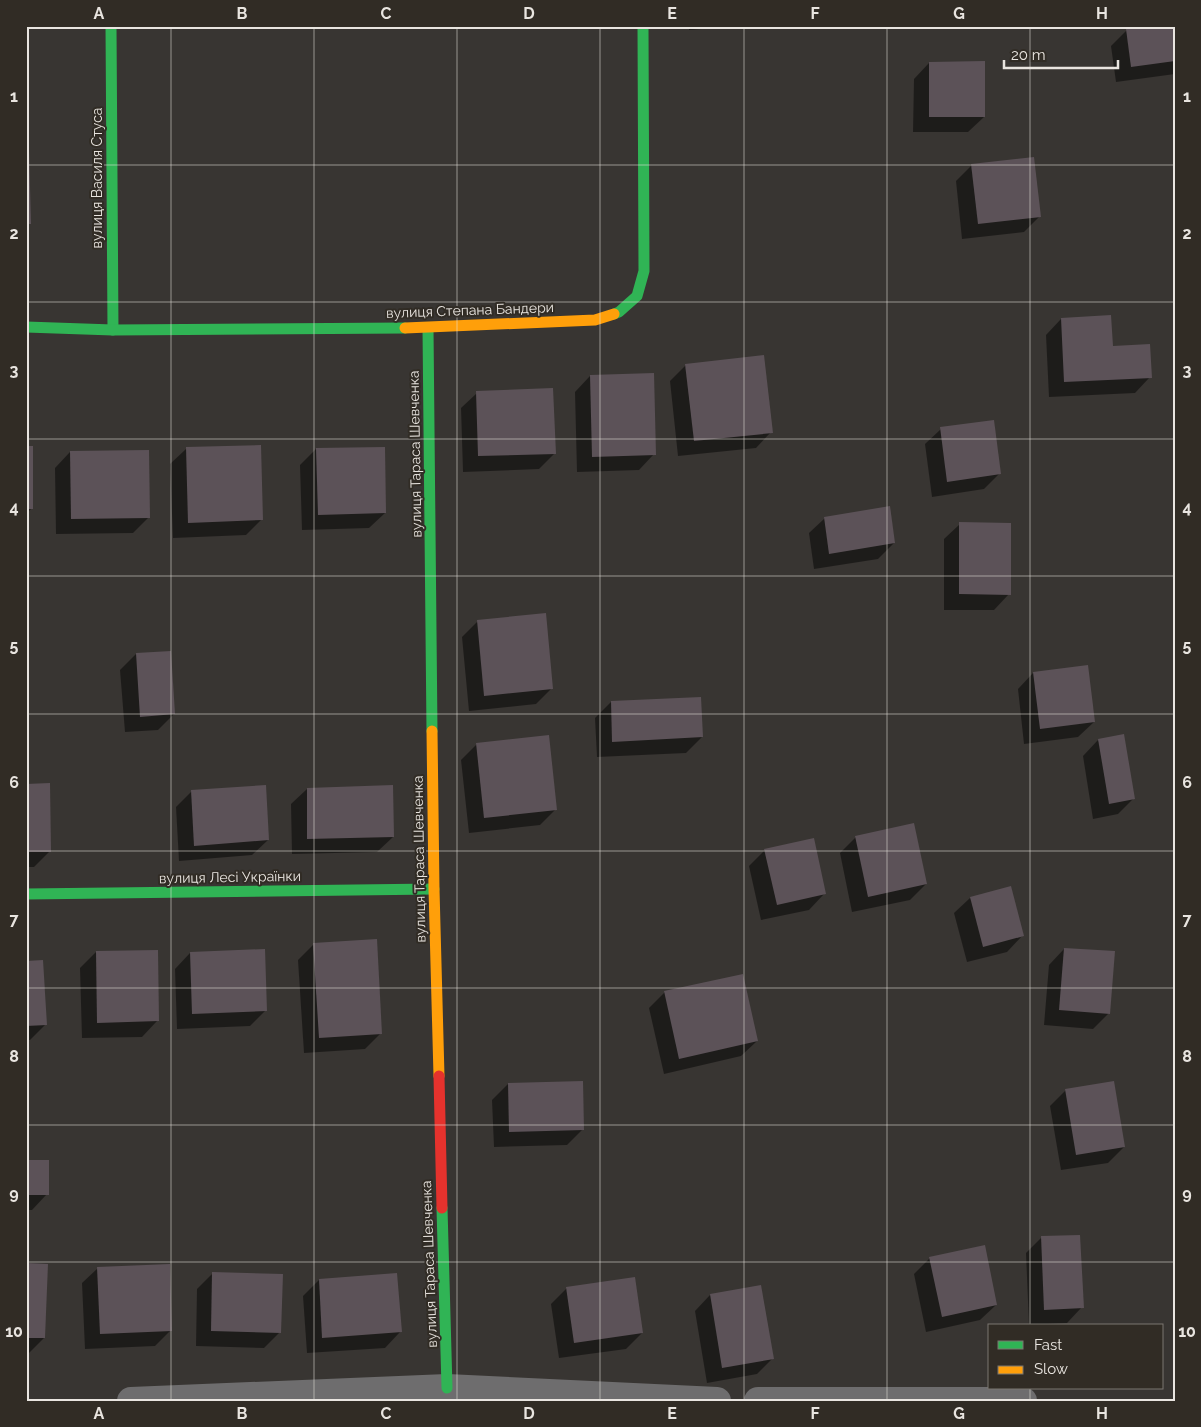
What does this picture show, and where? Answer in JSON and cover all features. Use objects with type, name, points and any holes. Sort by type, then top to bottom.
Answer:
[{"type":"street","name":"вулиця Василя Стуса","points":[[110,26],[113,330]]},
{"type":"street","name":"вулиця Степана Бандери","points":[[26,327],[113,330],[428,328],[595,320],[619,312],[637,296],[644,271],[643,26]]},
{"type":"street","name":"вулиця Тараса Шевченка","points":[[428,328],[434,889],[447,1388]]},
{"type":"street","name":"вулиця Лесі Українки","points":[[26,894],[434,889]]},
{"type":"street","points":[[131,1401],[447,1388],[717,1401]]},
{"type":"street","points":[[758,1401],[1023,1401]]},
{"type":"building","points":[[1144,26],[1175,26],[1175,61],[1131,67],[1126,29]]},
{"type":"building","points":[[985,61],[985,117],[929,117],[929,62]]},
{"type":"building","points":[[26,149],[29,149],[31,224],[26,224]]},
{"type":"building","points":[[1034,157],[1041,217],[978,224],[971,164]]},
{"type":"building","points":[[1111,315],[1113,346],[1150,344],[1152,378],[1064,382],[1061,318]]},
{"type":"building","points":[[764,355],[773,433],[694,441],[685,364]]},
{"type":"building","points":[[654,373],[656,455],[592,457],[590,375]]},
{"type":"building","points":[[553,388],[556,454],[478,456],[476,391]]},
{"type":"building","points":[[994,420],[1001,474],[947,482],[940,427]]},
{"type":"building","points":[[261,445],[263,520],[188,523],[186,447]]},
{"type":"building","points":[[26,446],[33,446],[33,509],[26,509]]},
{"type":"building","points":[[385,447],[386,513],[318,515],[316,448]]},
{"type":"building","points":[[149,450],[150,518],[71,519],[70,451]]},
{"type":"building","points":[[890,506],[895,543],[829,554],[824,517]]},
{"type":"building","points":[[959,522],[1011,523],[1011,595],[959,594]]},
{"type":"building","points":[[546,613],[553,689],[484,696],[477,620]]},
{"type":"building","points":[[171,651],[175,714],[140,717],[136,653]]},
{"type":"building","points":[[1088,665],[1095,722],[1040,729],[1033,672]]},
{"type":"building","points":[[701,697],[703,737],[612,742],[611,701]]},
{"type":"building","points":[[1124,734],[1135,799],[1109,804],[1098,739]]},
{"type":"building","points":[[549,735],[557,810],[484,818],[476,743]]},
{"type":"building","points":[[50,783],[51,852],[26,852],[26,784]]},
{"type":"building","points":[[266,785],[269,840],[194,846],[191,790]]},
{"type":"building","points":[[393,785],[394,837],[307,839],[307,788]]},
{"type":"building","points":[[914,823],[927,884],[868,897],[855,836]]},
{"type":"building","points":[[814,838],[826,894],[777,905],[764,849]]},
{"type":"building","points":[[1011,886],[1024,936],[983,947],[970,897]]},
{"type":"building","points":[[377,939],[382,1034],[319,1038],[313,943]]},
{"type":"building","points":[[1064,948],[1115,951],[1110,1014],[1059,1010]]},
{"type":"building","points":[[265,949],[267,1011],[192,1014],[190,952]]},
{"type":"building","points":[[158,950],[159,1021],[97,1023],[96,951]]},
{"type":"building","points":[[43,960],[47,1025],[26,1026],[26,961]]},
{"type":"building","points":[[743,974],[758,1041],[679,1059],[664,991]]},
{"type":"building","points":[[583,1081],[584,1130],[509,1132],[508,1083]]},
{"type":"building","points":[[1114,1081],[1125,1147],[1076,1155],[1065,1089]]},
{"type":"building","points":[[26,1160],[49,1160],[49,1195],[26,1195]]},
{"type":"building","points":[[1080,1235],[1084,1308],[1044,1310],[1041,1236]]},
{"type":"building","points":[[985,1245],[997,1305],[942,1317],[929,1257]]},
{"type":"building","points":[[26,1263],[48,1264],[45,1338],[26,1338]]},
{"type":"building","points":[[170,1264],[172,1331],[100,1334],[97,1267]]},
{"type":"building","points":[[212,1272],[283,1274],[281,1333],[211,1331]]},
{"type":"building","points":[[397,1273],[402,1332],[322,1338],[319,1279]]},
{"type":"building","points":[[635,1277],[643,1333],[574,1343],[566,1287]]},
{"type":"building","points":[[761,1285],[774,1359],[722,1368],[710,1294]]},
{"type":"traffic: fast","points":[[111,26],[113,330]]},
{"type":"traffic: fast","points":[[614,314],[619,312],[637,296],[644,271],[643,26]]},
{"type":"traffic: fast","points":[[26,327],[113,330],[405,328]]},
{"type":"traffic: fast","points":[[428,328],[432,731]]},
{"type":"traffic: fast","points":[[26,894],[434,889]]},
{"type":"traffic: fast","points":[[442,1208],[447,1388]]},
{"type":"traffic: slow","points":[[405,328],[595,320],[614,314]]},
{"type":"traffic: slow","points":[[432,731],[439,1076]]},
{"type":"traffic: jam","points":[[439,1076],[442,1208]]}]
